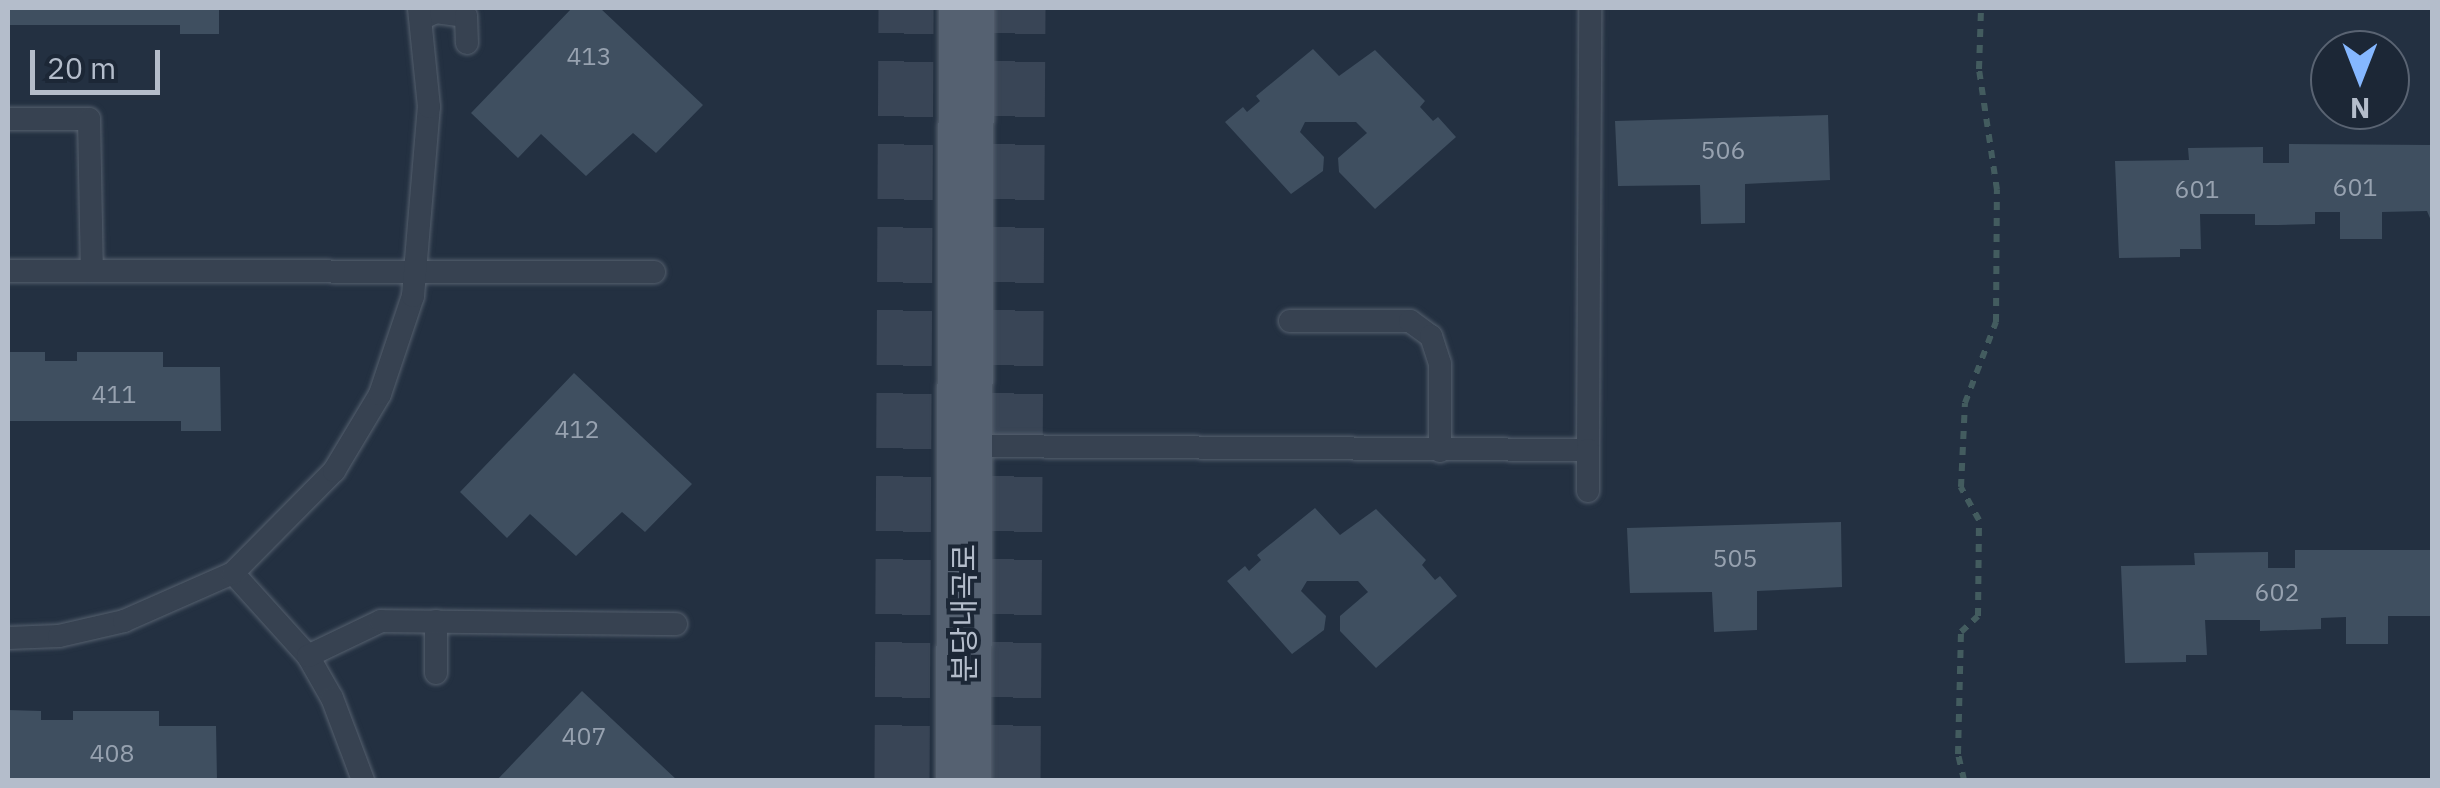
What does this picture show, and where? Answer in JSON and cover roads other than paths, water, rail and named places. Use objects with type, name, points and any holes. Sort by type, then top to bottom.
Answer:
[{"type":"main road","name":"분당내곡로","points":[[962,780],[966,8]]},
{"type":"lane","points":[[1588,491],[1590,8]]},
{"type":"lane","points":[[8,638],[59,636],[124,621],[233,574],[334,471],[380,394],[417,270],[429,107],[421,13],[466,16],[467,43]]},
{"type":"lane","points":[[8,119],[89,119],[92,271]]},
{"type":"lane","points":[[8,271],[654,272]]},
{"type":"lane","points":[[1290,322],[1410,322],[1431,336],[1440,364],[1440,450]]},
{"type":"lane","points":[[965,446],[1588,450]]},
{"type":"lane","points":[[233,574],[308,656],[332,698],[363,780]]},
{"type":"lane","points":[[308,656],[381,621],[676,624]]},
{"type":"lane","points":[[436,621],[436,673]]},
{"type":"tunnel","points":[[902,780],[906,8]]},
{"type":"tunnel","points":[[1013,780],[1018,8]]}]
